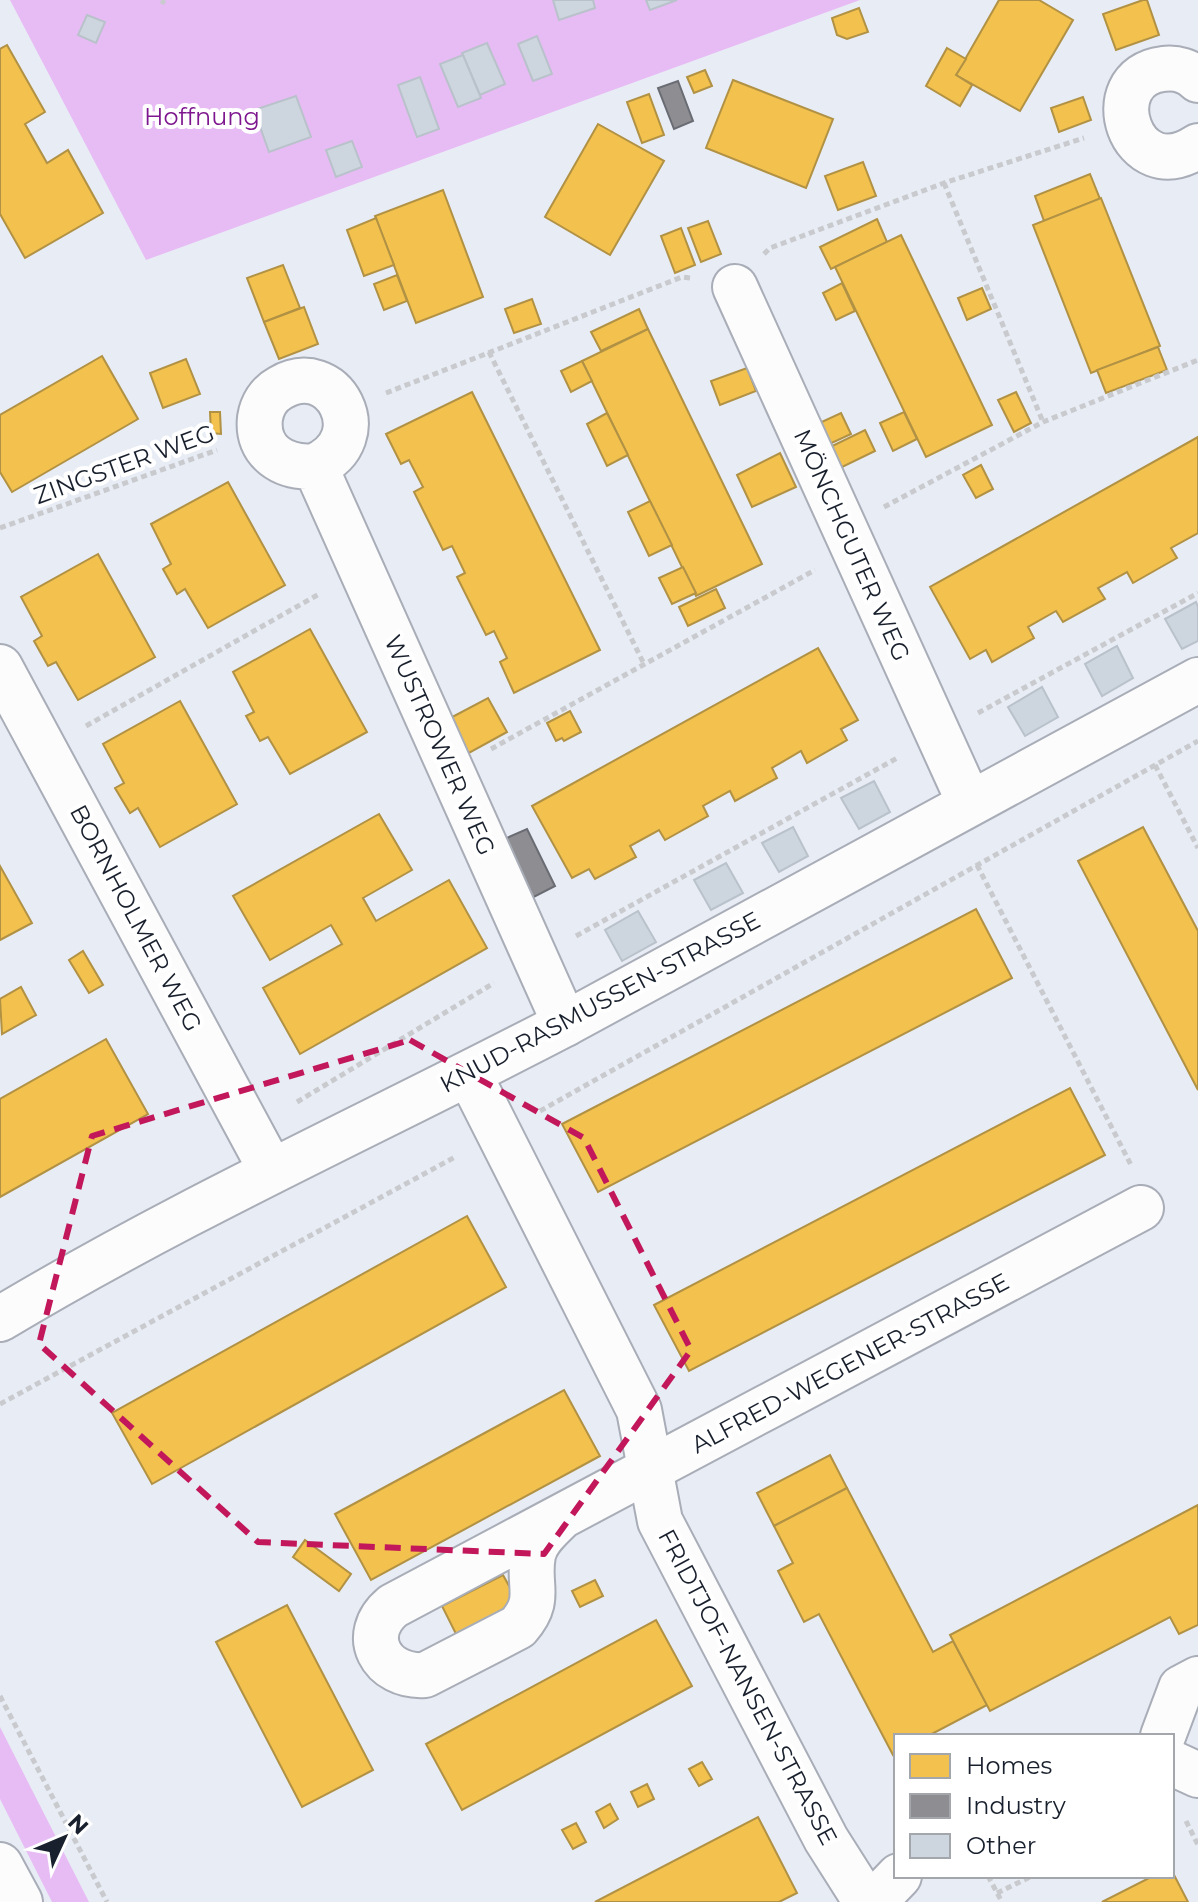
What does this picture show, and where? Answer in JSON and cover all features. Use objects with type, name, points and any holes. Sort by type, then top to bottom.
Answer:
[{"type":"street","points":[[1194,161],[1155,154],[1142,147],[1131,136],[1125,106],[1130,91],[1153,71],[1180,69],[1198,80]]},
{"type":"street","name":"MÖNCHGUTER WEG","points":[[735,287],[969,802]]},
{"type":"street","points":[[290,383],[317,383],[329,390],[344,409],[346,426],[338,451],[328,461],[315,466],[300,468],[285,464],[273,456],[264,444],[261,415],[266,401],[277,389],[290,383]]},
{"type":"street","name":"WUSTROWER WEG","points":[[315,466],[565,1024]]},
{"type":"street","name":"BORNHOLMER WEG","points":[[0,667],[271,1170]]},
{"type":"street","name":"KNUD-RASMUSSEN-STRASSE","points":[[0,1319],[271,1170],[565,1024],[1198,680]]},
{"type":"street","name":"FRIDTJOF-NANSEN-STRASSE","points":[[469,1074],[639,1410],[660,1521],[826,1839],[866,1902]]},
{"type":"street","name":"ALFRED-WEGENER-STRASSE","points":[[559,1519],[909,1329],[1141,1208]]},
{"type":"street","points":[[1164,1734],[1181,1688],[1198,1679]]},
{"type":"street","points":[[1174,1764],[1198,1775]]},
{"type":"street","points":[[0,1865],[20,1902]]},
{"type":"street","points":[[874,1902],[897,1878]]},
{"type":"path","points":[[944,183],[1043,422]]},
{"type":"path","points":[[489,352],[644,664]]},
{"type":"path","points":[[451,770],[644,664],[1043,422],[1198,360]]},
{"type":"path","name":"ZINGSTER WEG","points":[[0,528],[261,434]]},
{"type":"path","points":[[45,750],[361,571]]},
{"type":"path","points":[[431,1021],[536,958],[1198,593]]},
{"type":"path","points":[[0,1404],[499,1134],[1198,741]]},
{"type":"path","points":[[1155,765],[1198,848]]},
{"type":"path","points":[[977,865],[1139,1181],[1141,1208]]},
{"type":"path","points":[[0,1696],[107,1902]]},
{"type":"path","points":[[989,1878],[1002,1902]]},
{"type":"path","points":[[997,1893],[1028,1878]]},
{"type":"highlighted area","points":[[410,1040],[584,1138],[691,1350],[544,1554],[258,1542],[39,1344],[92,1136]]},
{"type":"green space","name":"Hoffnung","points":[[10,0],[860,0],[146,260]]},
{"type":"green space","points":[[0,1727],[89,1902],[52,1902],[0,1799]]},
{"type":"building: Homes","points":[[999,0],[1039,0],[1073,20],[1020,111],[956,75]]},
{"type":"building: Homes","points":[[1147,0],[1159,35],[1116,50],[1103,14]]},
{"type":"building: Homes","points":[[859,8],[868,32],[847,39],[837,35],[832,18]]},
{"type":"building: Homes","points":[[7,45],[45,112],[25,124],[47,163],[68,150],[103,213],[25,258],[0,214],[0,49]]},
{"type":"building: Homes","points":[[947,48],[966,59],[956,75],[972,85],[960,106],[926,86]]},
{"type":"building: Homes","points":[[705,70],[712,86],[694,93],[687,77]]},
{"type":"building: Homes","points":[[733,80],[833,119],[806,188],[706,148]]},
{"type":"building: Homes","points":[[649,94],[664,135],[642,143],[627,102]]},
{"type":"building: Homes","points":[[1083,97],[1091,120],[1059,132],[1051,108]]},
{"type":"building: Homes","points":[[598,124],[664,161],[610,255],[545,217]]},
{"type":"building: Homes","points":[[863,162],[876,196],[838,210],[825,176]]},
{"type":"building: Homes","points":[[1090,174],[1100,199],[1044,221],[1035,196]]},
{"type":"building: Homes","points":[[443,190],[483,297],[416,323],[375,216]]},
{"type":"building: Homes","points":[[1101,198],[1160,346],[1091,373],[1033,225]]},
{"type":"building: Homes","points":[[376,218],[394,265],[364,276],[347,230]]},
{"type":"building: Homes","points":[[877,219],[887,242],[831,269],[820,247]]},
{"type":"building: Homes","points":[[708,221],[721,254],[701,262],[688,228]]},
{"type":"building: Homes","points":[[681,228],[695,265],[675,273],[661,236]]},
{"type":"building: Homes","points":[[901,235],[992,425],[926,457],[835,267]]},
{"type":"building: Homes","points":[[283,265],[300,308],[264,322],[247,278]]},
{"type":"building: Homes","points":[[397,275],[407,301],[384,310],[374,284]]},
{"type":"building: Homes","points":[[842,283],[855,311],[836,320],[823,293]]},
{"type":"building: Homes","points":[[982,288],[991,309],[967,320],[958,298]]},
{"type":"building: Homes","points":[[532,299],[541,324],[514,333],[505,309]]},
{"type":"building: Homes","points":[[304,307],[318,344],[279,359],[264,322]]},
{"type":"building: Homes","points":[[639,309],[648,329],[601,351],[591,332]]},
{"type":"building: Homes","points":[[648,329],[762,564],[696,596],[582,361]]},
{"type":"building: Homes","points":[[1158,347],[1167,370],[1106,393],[1097,370]]},
{"type":"building: Homes","points":[[102,356],[138,419],[12,492],[0,472],[0,415]]},
{"type":"building: Homes","points":[[186,359],[200,394],[163,408],[150,373]]},
{"type":"building: Homes","points":[[582,361],[592,381],[571,392],[561,371]]},
{"type":"building: Homes","points":[[747,368],[756,391],[720,405],[711,381]]},
{"type":"building: Homes","points":[[472,392],[600,650],[514,693],[500,662],[507,658],[494,631],[486,635],[457,577],[465,573],[452,546],[443,550],[414,492],[423,487],[409,460],[401,464],[386,434]]},
{"type":"building: Homes","points":[[1016,392],[1031,423],[1014,432],[998,400]]},
{"type":"building: Homes","points":[[210,412],[220,412],[221,434],[211,433]]},
{"type":"building: Homes","points":[[904,412],[917,439],[893,451],[880,423]]},
{"type":"building: Homes","points":[[607,413],[628,455],[607,466],[587,424]]},
{"type":"building: Homes","points":[[841,413],[851,434],[823,447],[813,426]]},
{"type":"building: Homes","points":[[865,430],[875,451],[834,471],[824,450]]},
{"type":"building: Homes","points":[[1198,437],[1198,533],[1171,548],[1177,558],[1133,583],[1127,572],[1098,588],[1105,599],[1063,622],[1056,611],[1028,627],[1034,638],[992,662],[986,650],[970,659],[930,587]]},
{"type":"building: Homes","points":[[780,453],[796,487],[752,507],[737,475]]},
{"type":"building: Homes","points":[[981,465],[993,489],[976,498],[963,475]]},
{"type":"building: Homes","points":[[228,482],[285,585],[208,628],[185,589],[177,594],[163,569],[171,564],[151,524]]},
{"type":"building: Homes","points":[[650,501],[672,545],[649,556],[628,512]]},
{"type":"building: Homes","points":[[98,554],[155,657],[78,700],[56,662],[48,666],[34,641],[42,636],[21,597]]},
{"type":"building: Homes","points":[[683,567],[696,593],[672,604],[659,578]]},
{"type":"building: Homes","points":[[716,589],[725,608],[688,626],[679,607]]},
{"type":"building: Homes","points":[[310,629],[367,732],[290,774],[268,737],[260,741],[246,716],[254,712],[233,672]]},
{"type":"building: Homes","points":[[818,648],[858,720],[841,729],[847,740],[807,763],[801,751],[772,768],[777,778],[735,801],[730,791],[703,806],[708,816],[665,840],[659,830],[630,846],[636,857],[595,879],[589,869],[572,878],[532,806]]},
{"type":"building: Homes","points":[[488,698],[507,732],[458,759],[439,724]]},
{"type":"building: Homes","points":[[180,701],[237,804],[160,847],[138,808],[130,813],[115,788],[124,783],[103,744]]},
{"type":"building: Homes","points":[[570,711],[581,732],[564,741],[562,738],[556,741],[547,723]]},
{"type":"building: Homes","points":[[379,814],[412,870],[363,898],[376,921],[449,880],[487,948],[300,1054],[263,988],[342,944],[331,925],[270,960],[233,896]]},
{"type":"building: Homes","points":[[1143,827],[1198,931],[1198,1090],[1078,861]]},
{"type":"building: Homes","points":[[0,866],[32,923],[0,940]]},
{"type":"building: Homes","points":[[976,909],[1012,978],[598,1192],[562,1124]]},
{"type":"building: Homes","points":[[83,951],[103,985],[89,993],[69,960]]},
{"type":"building: Homes","points":[[21,987],[36,1015],[2,1034],[0,999]]},
{"type":"building: Homes","points":[[106,1039],[148,1114],[0,1197],[0,1099]]},
{"type":"building: Homes","points":[[1070,1088],[1105,1155],[689,1371],[654,1305]]},
{"type":"building: Homes","points":[[467,1216],[506,1287],[152,1484],[112,1413]]},
{"type":"building: Homes","points":[[564,1390],[600,1456],[371,1580],[335,1514]]},
{"type":"building: Homes","points":[[830,1455],[847,1488],[774,1526],[757,1493]]},
{"type":"building: Homes","points":[[847,1488],[933,1652],[953,1641],[987,1705],[932,1734],[894,1734],[893,1755],[819,1614],[804,1622],[778,1571],[793,1563],[774,1526]]},
{"type":"building: Homes","points":[[1198,1505],[1198,1625],[1179,1634],[1170,1617],[990,1711],[950,1635]]},
{"type":"building: Homes","points":[[305,1540],[351,1574],[339,1591],[293,1557]]},
{"type":"building: Homes","points":[[503,1575],[519,1604],[457,1636],[442,1606]]},
{"type":"building: Homes","points":[[595,1580],[603,1596],[580,1607],[572,1591]]},
{"type":"building: Homes","points":[[287,1605],[373,1770],[302,1807],[216,1642]]},
{"type":"building: Homes","points":[[656,1620],[692,1686],[462,1810],[426,1744]]},
{"type":"building: Homes","points":[[702,1762],[712,1779],[699,1786],[689,1769]]},
{"type":"building: Homes","points":[[647,1784],[654,1799],[638,1807],[631,1792]]},
{"type":"building: Homes","points":[[610,1804],[618,1819],[604,1828],[596,1812]]},
{"type":"building: Homes","points":[[758,1817],[797,1893],[779,1902],[595,1902]]},
{"type":"building: Homes","points":[[576,1823],[586,1842],[573,1849],[562,1830]]},
{"type":"building: Homes","points":[[1174,1875],[1188,1902],[1102,1902],[1149,1878],[1174,1878]]},
{"type":"building: Industry","points":[[678,81],[693,121],[674,129],[658,88]]},
{"type":"building: Industry","points":[[527,829],[555,886],[528,900],[500,841]]},
{"type":"building: Other","points":[[553,0],[593,0],[595,8],[559,20]]},
{"type":"building: Other","points":[[646,0],[677,0],[650,10]]},
{"type":"building: Other","points":[[87,15],[105,22],[96,43],[78,35]]},
{"type":"building: Other","points":[[537,36],[552,74],[533,81],[518,44]]},
{"type":"building: Other","points":[[487,43],[505,84],[480,95],[462,53]]},
{"type":"building: Other","points":[[463,55],[481,98],[458,107],[440,64]]},
{"type":"building: Other","points":[[420,77],[439,129],[417,137],[398,85]]},
{"type":"building: Other","points":[[296,96],[311,137],[269,152],[254,110]]},
{"type":"building: Other","points":[[352,141],[362,167],[336,177],[326,150]]},
{"type":"building: Other","points":[[1196,602],[1198,641],[1182,649],[1165,619]]},
{"type":"building: Other","points":[[1117,646],[1133,678],[1102,696],[1085,664]]},
{"type":"building: Other","points":[[1042,687],[1058,717],[1025,736],[1008,707]]},
{"type":"building: Other","points":[[874,781],[890,812],[859,829],[841,798]]},
{"type":"building: Other","points":[[793,827],[808,856],[779,872],[762,843]]},
{"type":"building: Other","points":[[726,863],[743,893],[711,910],[694,880]]},
{"type":"building: Other","points":[[638,911],[656,942],[622,961],[605,930]]}]
